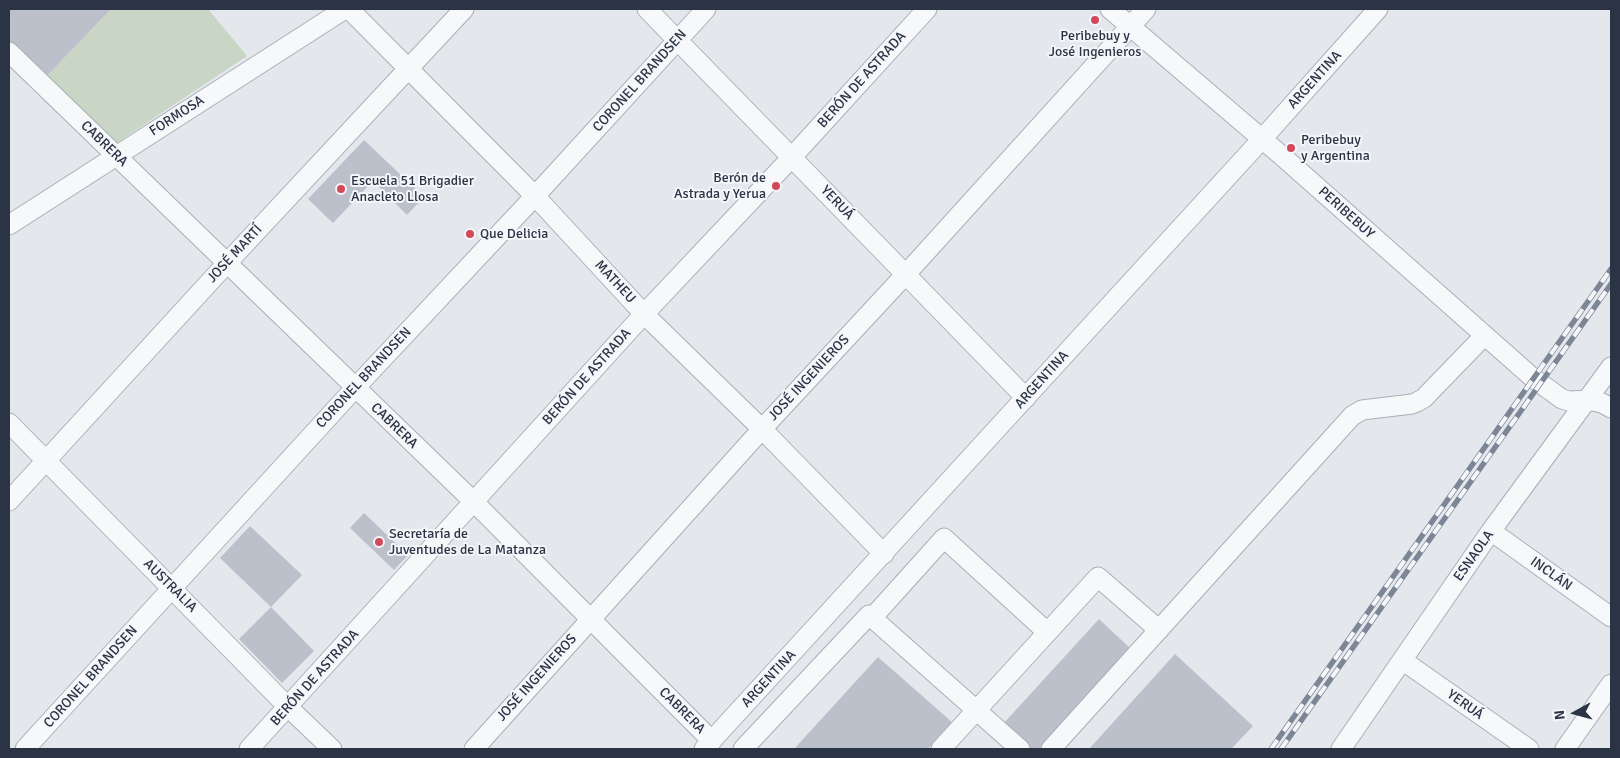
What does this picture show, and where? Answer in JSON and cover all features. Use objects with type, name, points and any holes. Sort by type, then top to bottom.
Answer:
[{"type":"street","name":"MATHEU","points":[[347,9],[534,196],[644,314],[762,429],[884,554]]},
{"type":"street","name":"FORMOSA","points":[[9,225],[115,155],[347,9]]},
{"type":"street","name":"JOSÉ MARTÍ","points":[[9,501],[227,263],[464,9]]},
{"type":"street","name":"YERUÁ","points":[[647,9],[1026,398]]},
{"type":"street","name":"CORONEL BRANDSEN","points":[[24,749],[706,9]]},
{"type":"street","name":"BERÓN DE ASTRADA","points":[[250,749],[644,314],[792,157],[927,9]]},
{"type":"street","name":"PERIBEBUY","points":[[1110,9],[1262,139],[1533,378],[1562,399],[1569,401],[1588,400],[1602,403],[1611,408]]},
{"type":"street","name":"JOSÉ INGENIEROS","points":[[474,749],[762,429],[906,274],[1146,9]]},
{"type":"street","name":"ARGENTINA","points":[[708,745],[1262,139],[1378,9]]},
{"type":"street","name":"CABRERA","points":[[9,52],[474,502],[590,619],[708,745]]},
{"type":"street","points":[[1051,749],[1352,416],[1362,410],[1412,404],[1424,398],[1484,336]]},
{"type":"street","name":"ESNAOLA","points":[[1341,749],[1491,531],[1611,367]]},
{"type":"street","name":"AUSTRALIA","points":[[9,423],[288,707],[332,749]]},
{"type":"street","name":"INCLÁN","points":[[1491,531],[1611,617]]},
{"type":"street","points":[[872,618],[944,538],[1047,632]]},
{"type":"street","points":[[941,749],[1098,577],[1158,630]]},
{"type":"street","points":[[743,749],[869,615],[1020,749]]},
{"type":"street","name":"YERUÁ","points":[[1402,660],[1529,749]]},
{"type":"street","points":[[1565,749],[1611,684]]},
{"type":"green space","points":[[111,9],[208,9],[247,56],[118,142],[107,141],[45,78]]},
{"type":"building","points":[[9,9],[111,9],[45,78],[9,41]]},
{"type":"building","name":"Escuela 51 Brigadier Anacleto Llosa","points":[[364,140],[424,197],[407,215],[373,181],[333,223],[308,199]]},
{"type":"building","name":"Secretaría de Juventudes de La Matanza","points":[[364,513],[408,555],[394,570],[350,528]]},
{"type":"building","points":[[250,526],[302,575],[271,607],[220,558]]},
{"type":"building","points":[[271,607],[314,651],[282,683],[239,639]]},
{"type":"building","points":[[1099,619],[1132,650],[1042,749],[1031,749],[1003,724]]},
{"type":"building","points":[[1175,654],[1253,726],[1231,749],[1089,749]]},
{"type":"building","points":[[878,657],[953,723],[928,749],[794,749]]},
{"type":"railway","points":[[1271,749],[1611,269]]},
{"type":"railway","points":[[1281,749],[1611,284]]},
{"type":"place","name":"Peribebuy y José Ingenieros","points":[[1095,20]]},
{"type":"place","name":"Peribebuy y Argentina","points":[[1291,148]]},
{"type":"place","name":"Berón de Astrada y Yerua","points":[[776,186]]},
{"type":"place","name":"Escuela 51 Brigadier Anacleto Llosa","points":[[341,189]]},
{"type":"place","name":"Que Delicia","points":[[470,234]]},
{"type":"place","name":"Secretaría de Juventudes de La Matanza","points":[[379,542]]}]
